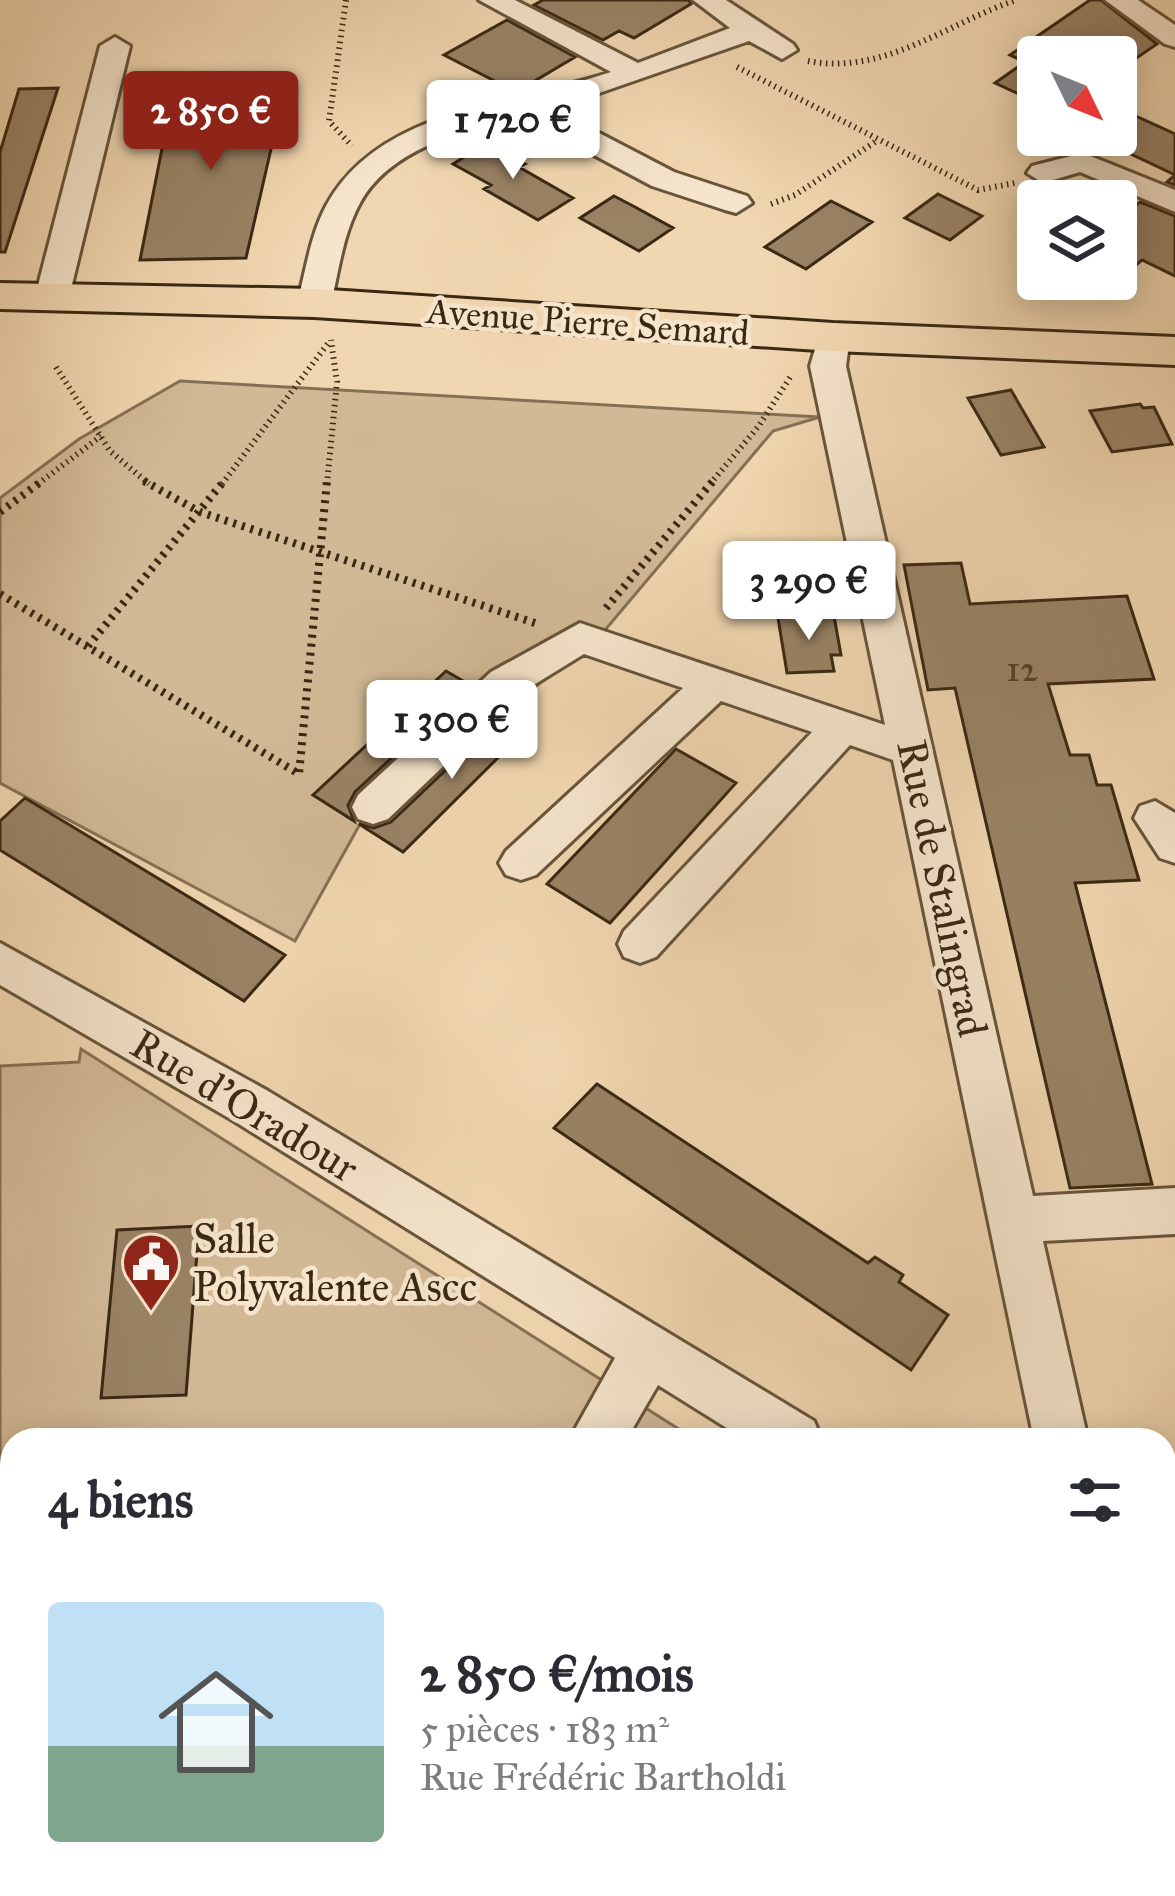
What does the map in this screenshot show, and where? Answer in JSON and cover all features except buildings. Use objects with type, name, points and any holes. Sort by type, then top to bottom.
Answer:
[{"type":"main road","name":"Avenue Pierre Semard","points":[[0,296],[831,351],[1175,351]]},
{"type":"street","points":[[493,0],[635,73]]},
{"type":"street","points":[[706,0],[782,50]]},
{"type":"street","points":[[1119,0],[1175,38]]},
{"type":"street","points":[[329,316],[344,203],[371,170],[399,149],[451,124],[635,73],[749,31]]},
{"type":"street","points":[[52,297],[115,46]]},
{"type":"street","points":[[525,106],[663,179],[736,203]]},
{"type":"street","points":[[1042,172],[1083,162],[1175,202]]},
{"type":"street","name":"Rue de Stalingrad","points":[[831,351],[1058,1428]]},
{"type":"street","points":[[374,807],[505,683],[580,638],[915,751]]},
{"type":"street","points":[[521,863],[715,683]]},
{"type":"street","points":[[640,944],[843,726]]},
{"type":"street","name":"Rue d'Oradour","points":[[0,962],[250,1106],[775,1428]]},
{"type":"street","points":[[1014,1220],[1175,1211]]},
{"type":"street","points":[[603,1428],[649,1351]]},
{"type":"path","points":[[346,0],[329,121],[371,170]]},
{"type":"path","points":[[782,50],[818,65],[860,63],[1016,0]]},
{"type":"path","points":[[704,50],[978,190],[1005,188],[1042,172]]},
{"type":"path","points":[[736,203],[770,204],[795,195],[878,140]]},
{"type":"path","points":[[88,646],[200,512],[329,316]]},
{"type":"path","points":[[0,594],[299,774],[324,554],[337,382],[329,316]]},
{"type":"path","points":[[56,367],[100,436],[146,482],[200,512],[580,638],[758,427],[799,364],[831,351]]},
{"type":"path","points":[[0,512],[100,436]]},
{"type":"shaded area","points":[[180,381],[820,417],[773,431],[600,636],[360,824],[295,941],[0,783],[0,498],[79,439]]},
{"type":"shaded area","points":[[81,1049],[677,1428],[0,1428],[0,1066],[79,1062]]},
{"type":"place","name":"Salle Polyvalente Ascc","points":[[151,1313]]}]
